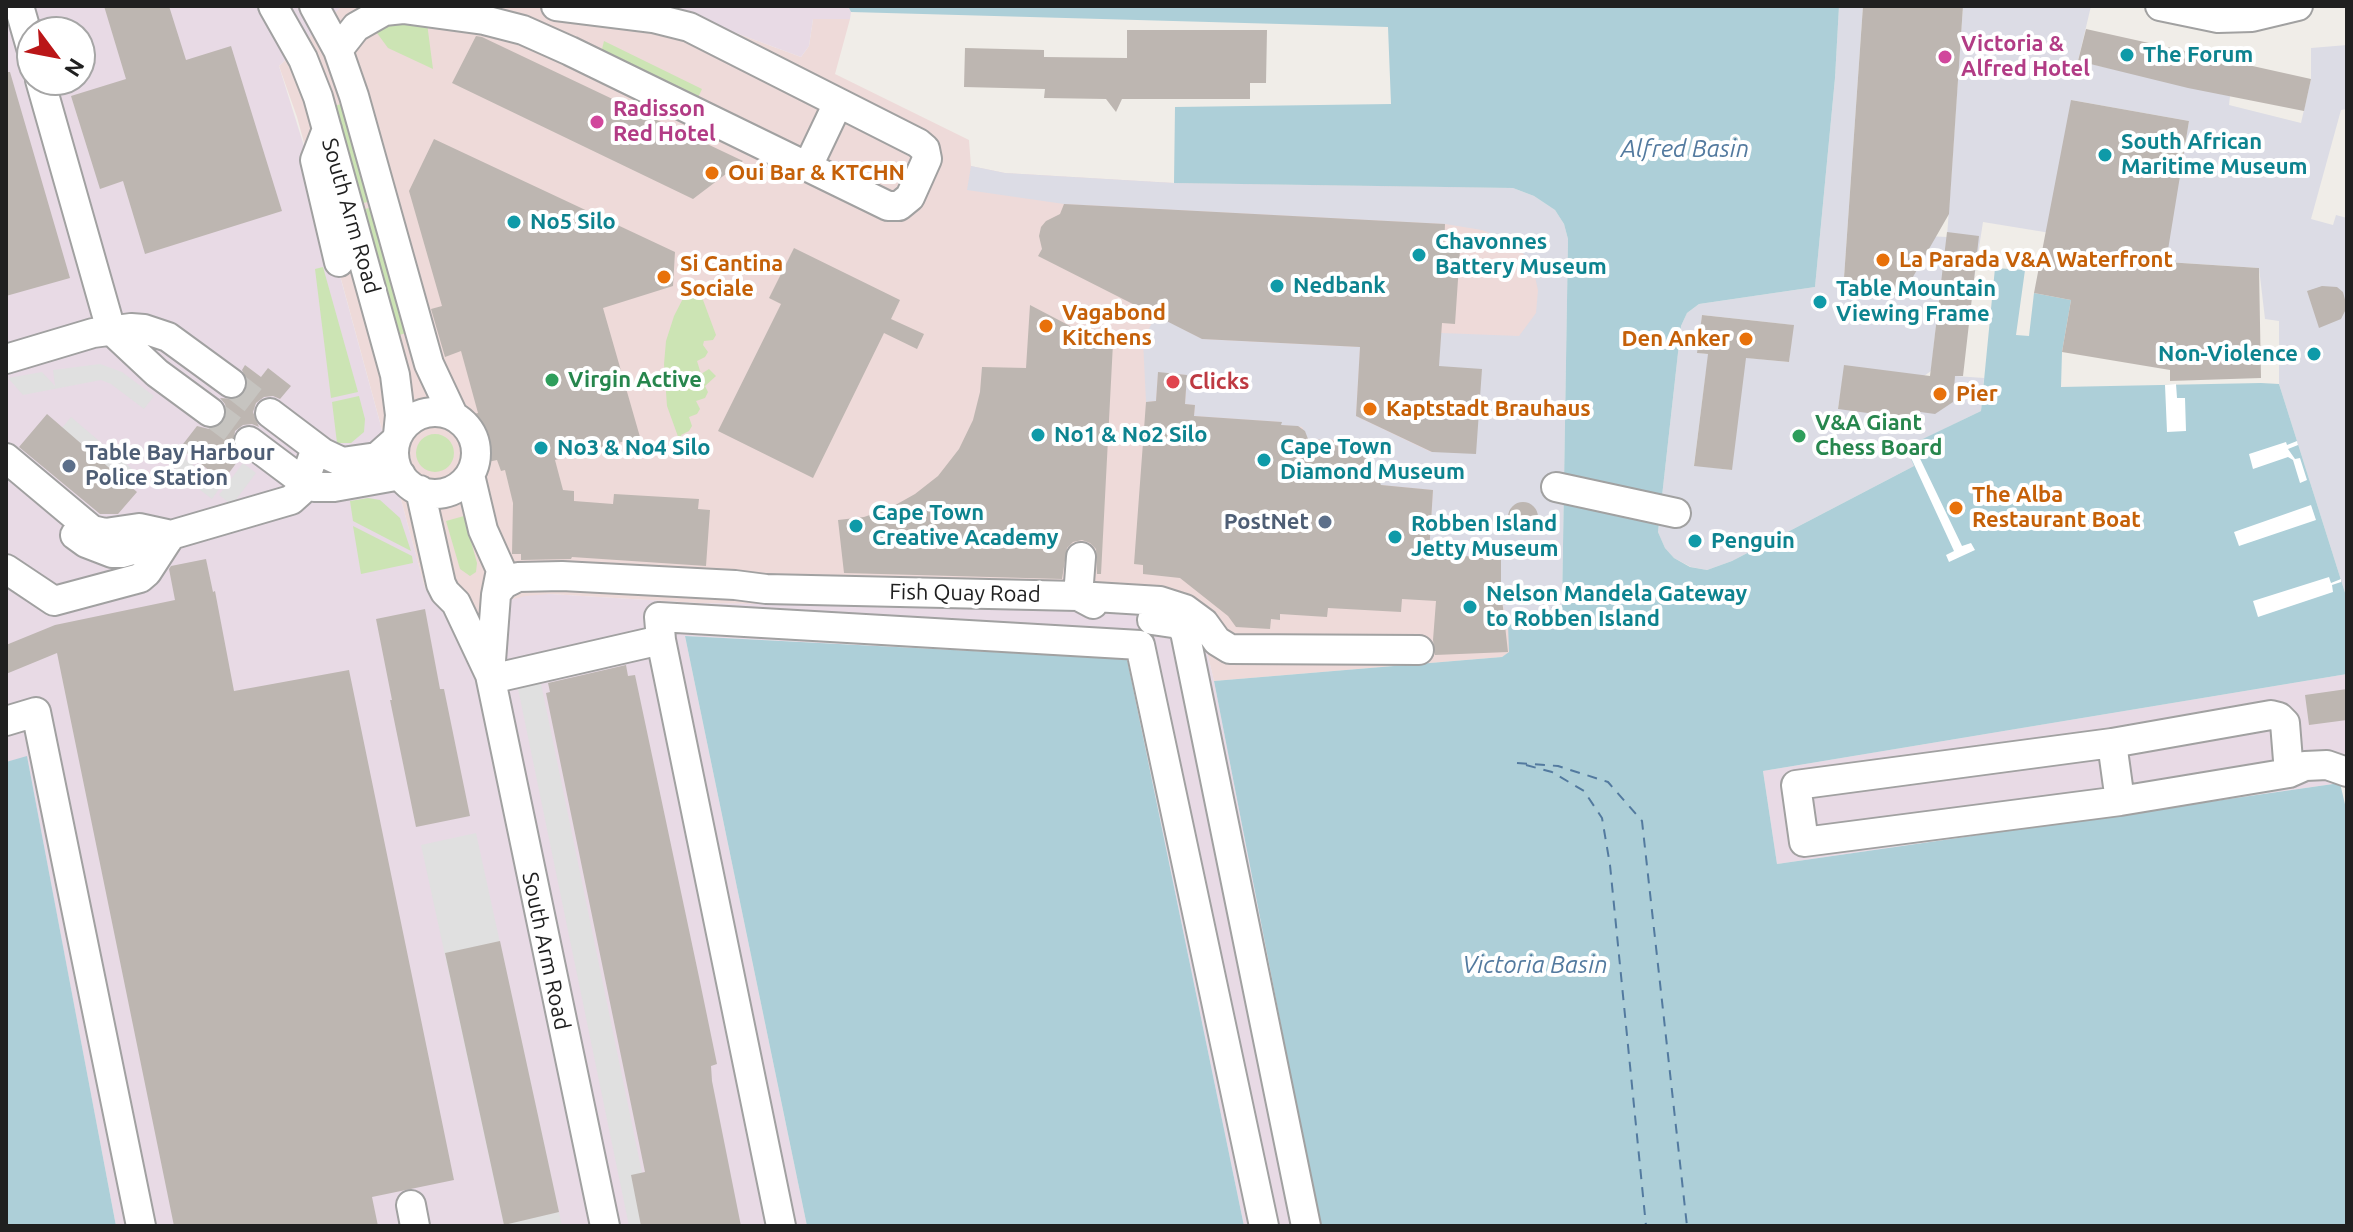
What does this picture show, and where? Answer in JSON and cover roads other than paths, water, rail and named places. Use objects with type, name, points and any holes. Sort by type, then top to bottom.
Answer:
[{"type":"street","name":"South Arm Road","points":[[273,6],[303,59],[327,129],[395,375],[400,415],[397,438]]},
{"type":"street","name":"South Arm Road","points":[[314,6],[338,50],[354,96],[429,364],[453,415]]},
{"type":"street","points":[[338,50],[356,27],[384,11],[403,9],[484,20],[523,30],[570,51],[893,207],[906,203],[925,165],[927,154],[922,145],[689,27],[653,18],[556,6]]},
{"type":"street","points":[[2160,6],[2218,18],[2252,17],[2298,6]]},
{"type":"street","points":[[45,96],[111,330],[157,373],[210,412]]},
{"type":"street","points":[[808,166],[838,103]]},
{"type":"street","points":[[327,129],[315,160],[339,262]]},
{"type":"street","points":[[6,359],[111,330],[131,328],[157,332],[179,344],[231,383]]},
{"type":"street","points":[[270,413],[336,461],[349,462],[377,457],[397,438],[406,424],[425,413],[453,415],[463,421],[475,441],[475,465],[470,475],[456,488],[428,493],[410,482],[395,461],[397,438]]},
{"type":"street","points":[[249,441],[305,483],[325,488],[410,482]]},
{"type":"street","points":[[6,477],[79,539],[103,551],[122,553],[291,500],[305,483],[316,448]]},
{"type":"street","points":[[6,458],[92,530],[105,533],[139,528],[169,538]]},
{"type":"street","name":"South Arm Road","points":[[470,475],[483,530],[501,570],[490,677]]},
{"type":"street","name":"South Arm Road","points":[[410,482],[441,584],[456,603],[490,677],[605,1226]]},
{"type":"street","points":[[1556,487],[1676,513]]},
{"type":"street","points":[[6,569],[54,601],[140,578],[169,538]]},
{"type":"street","points":[[1081,557],[1078,596],[1108,612],[1179,624],[1185,632],[1306,1226]]},
{"type":"street","name":"Fish Quay Road","points":[[456,603],[477,608],[490,603],[504,584],[518,577],[562,576],[766,589],[1078,596],[1160,601],[1185,609],[1204,623],[1217,641],[1230,649],[1419,650]]},
{"type":"street","points":[[781,1226],[661,640],[659,617],[1140,645],[1264,1226]]},
{"type":"street","points":[[490,677],[661,640]]},
{"type":"street","points":[[6,721],[36,712],[141,1226]]},
{"type":"street","points":[[2289,773],[2285,723],[2271,715],[2112,743],[1796,785],[1804,842],[2120,801],[2289,773],[2305,766],[2327,765],[2347,772]]},
{"type":"street","points":[[2112,743],[2120,801]]},
{"type":"water","name":"Victoria Basin","points":[[848,6],[1839,6],[1815,287],[1699,304],[1687,313],[1681,326],[1658,532],[1665,548],[1674,558],[1690,567],[1707,570],[1732,561],[1914,466],[1906,447],[1981,411],[1995,268],[2025,270],[2016,335],[2029,336],[2034,293],[2071,300],[2062,352],[2061,387],[2279,384],[2347,599],[2347,674],[1763,771],[1777,864],[2340,783],[2347,813],[2347,1226],[1320,1226],[1214,681],[1502,657],[1509,652],[1508,624],[1535,623],[1537,630],[1545,629],[1557,614],[1551,607],[1562,606],[1568,239],[1564,224],[1555,210],[1534,196],[1513,188],[1174,183],[1175,107],[1391,104],[1388,27],[851,12]]},
{"type":"water","points":[[685,636],[1127,659],[1244,1226],[807,1226]]},
{"type":"water","points":[[27,756],[116,1226],[6,1226],[6,762]]},
{"type":"tunnel","points":[[231,383],[270,413]]},
{"type":"tunnel","points":[[210,412],[249,441]]},
{"type":"place","name":"The Forum","points":[[2127,55]]},
{"type":"place","name":"Victoria & Alfred Hotel","points":[[1945,57]]},
{"type":"place","name":"Radisson Red Hotel","points":[[597,122]]},
{"type":"place","name":"South African Maritime Museum","points":[[2105,155]]},
{"type":"place","name":"Oui Bar & KTCHN","points":[[712,173]]},
{"type":"place","name":"No5 Silo","points":[[514,222]]},
{"type":"place","name":"Chavonnes Battery Museum","points":[[1419,255]]},
{"type":"place","name":"La Parada V&A Waterfront","points":[[1883,260]]},
{"type":"place","name":"Si Cantina Sociale","points":[[664,277]]},
{"type":"place","name":"Nedbank","points":[[1277,286]]},
{"type":"place","name":"Table Mountain Viewing Frame","points":[[1820,302]]},
{"type":"place","name":"Vagabond Kitchens","points":[[1046,326]]},
{"type":"place","name":"Den Anker","points":[[1746,339]]},
{"type":"place","name":"Non-Violence","points":[[2314,354]]},
{"type":"place","name":"Virgin Active","points":[[552,380]]},
{"type":"place","name":"Clicks","points":[[1173,382]]},
{"type":"place","name":"Pier","points":[[1940,394]]},
{"type":"place","name":"Kaptstadt Brauhaus","points":[[1370,409]]},
{"type":"place","name":"No1 & No2 Silo","points":[[1038,435]]},
{"type":"place","name":"V&A Giant Chess Board","points":[[1799,436]]},
{"type":"place","name":"No3 & No4 Silo","points":[[541,448]]},
{"type":"place","name":"Cape Town Diamond Museum","points":[[1264,460]]},
{"type":"place","name":"Table Bay Harbour Police Station","points":[[69,466]]},
{"type":"place","name":"The Alba Restaurant Boat","points":[[1956,508]]},
{"type":"place","name":"PostNet","points":[[1325,522]]},
{"type":"place","name":"Cape Town Creative Academy","points":[[856,526]]},
{"type":"place","name":"Robben Island Jetty Museum","points":[[1395,537]]},
{"type":"place","name":"Penguin","points":[[1695,541]]},
{"type":"place","name":"Nelson Mandela Gateway to Robben Island","points":[[1470,607]]},
{"type":"water label","name":"Alfred Basin","points":[[1685,149]]}]
